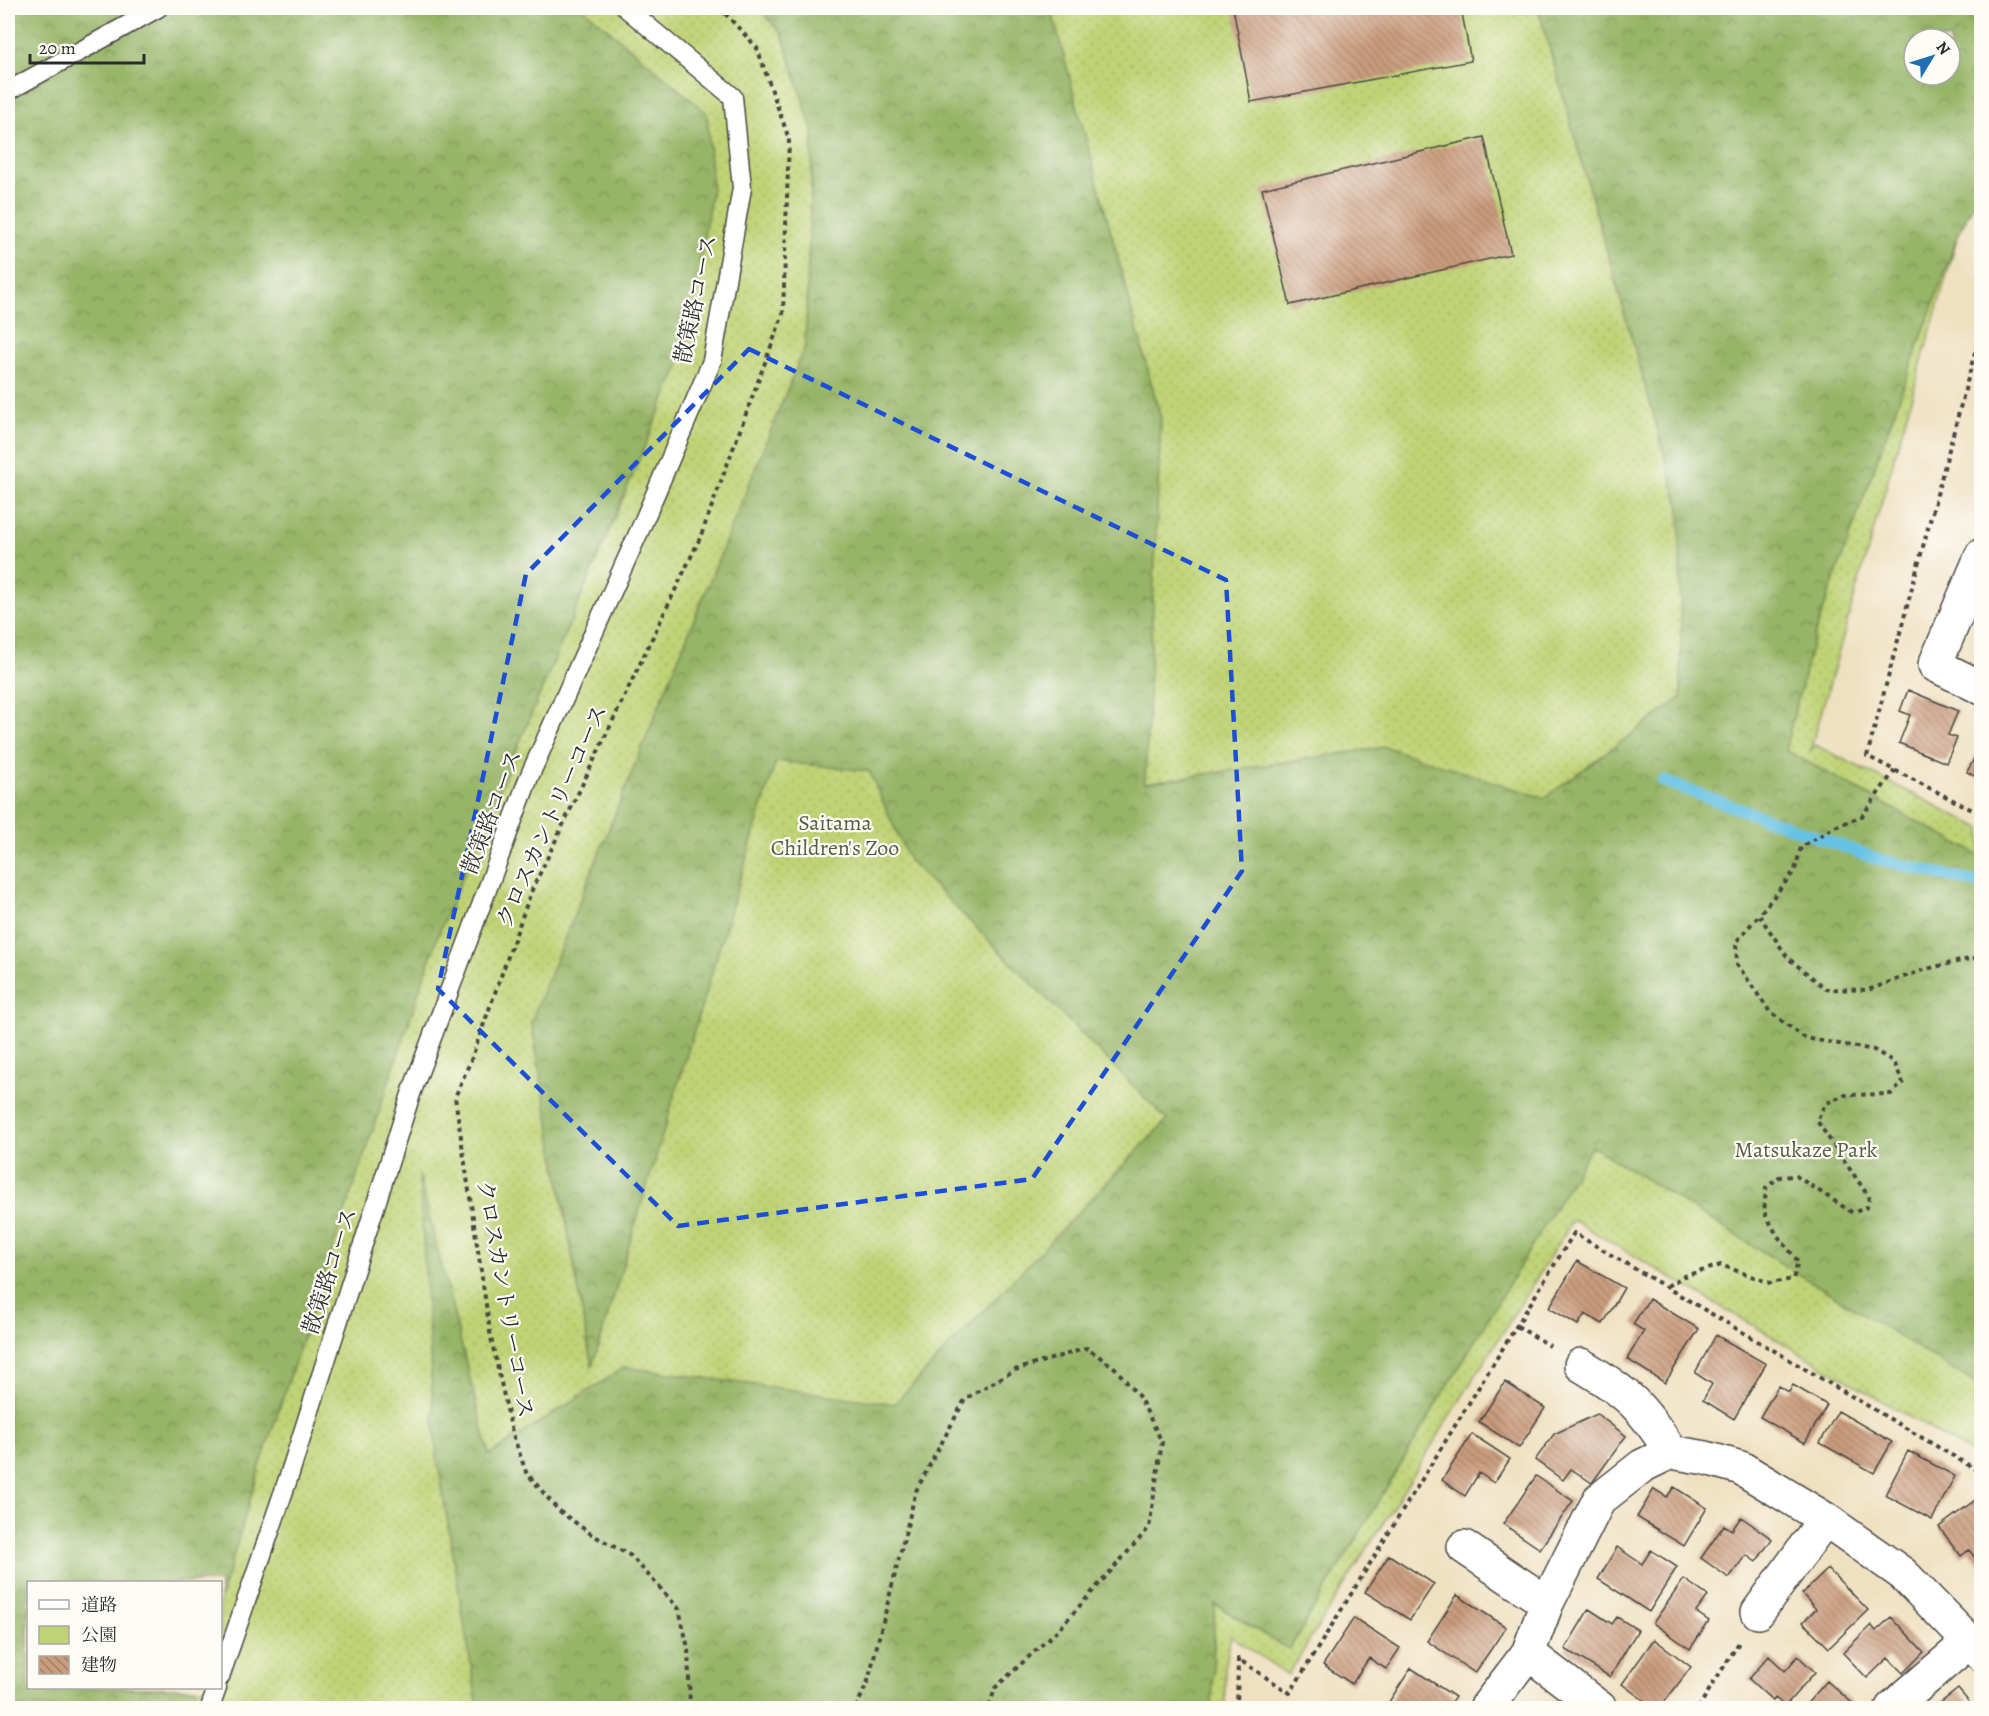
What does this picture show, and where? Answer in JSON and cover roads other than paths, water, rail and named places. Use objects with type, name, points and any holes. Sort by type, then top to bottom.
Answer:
[{"type":"street","points":[[1982,555],[1935,666],[1982,688]]},
{"type":"street","points":[[1581,1365],[1619,1388],[1647,1415],[1671,1452]]},
{"type":"street","points":[[1486,1708],[1528,1653],[1547,1603],[1599,1500],[1642,1466],[1671,1452],[1706,1458],[1741,1468],[1825,1519],[1903,1574],[1976,1648],[1892,1708]]},
{"type":"street","points":[[1758,1612],[1825,1519]]},
{"type":"street","points":[[1464,1547],[1547,1603]]},
{"type":"street","points":[[1528,1653],[1600,1708]]},
{"type":"lane","points":[[8,91],[158,8]]},
{"type":"lane","name":"散策路コース","points":[[222,1671],[293,1465],[412,1091],[529,777],[642,525],[712,361],[742,188],[733,98],[626,8]]},
{"type":"lane","points":[[210,1708],[217,1689]]},
{"type":"waterway","points":[[1663,781],[1877,859],[1982,884]]},
{"type":"park label","name":"Saitama Children's Zoo","points":[[835,836]]},
{"type":"park label","name":"Matsukaze Park","points":[[1806,1150]]}]
